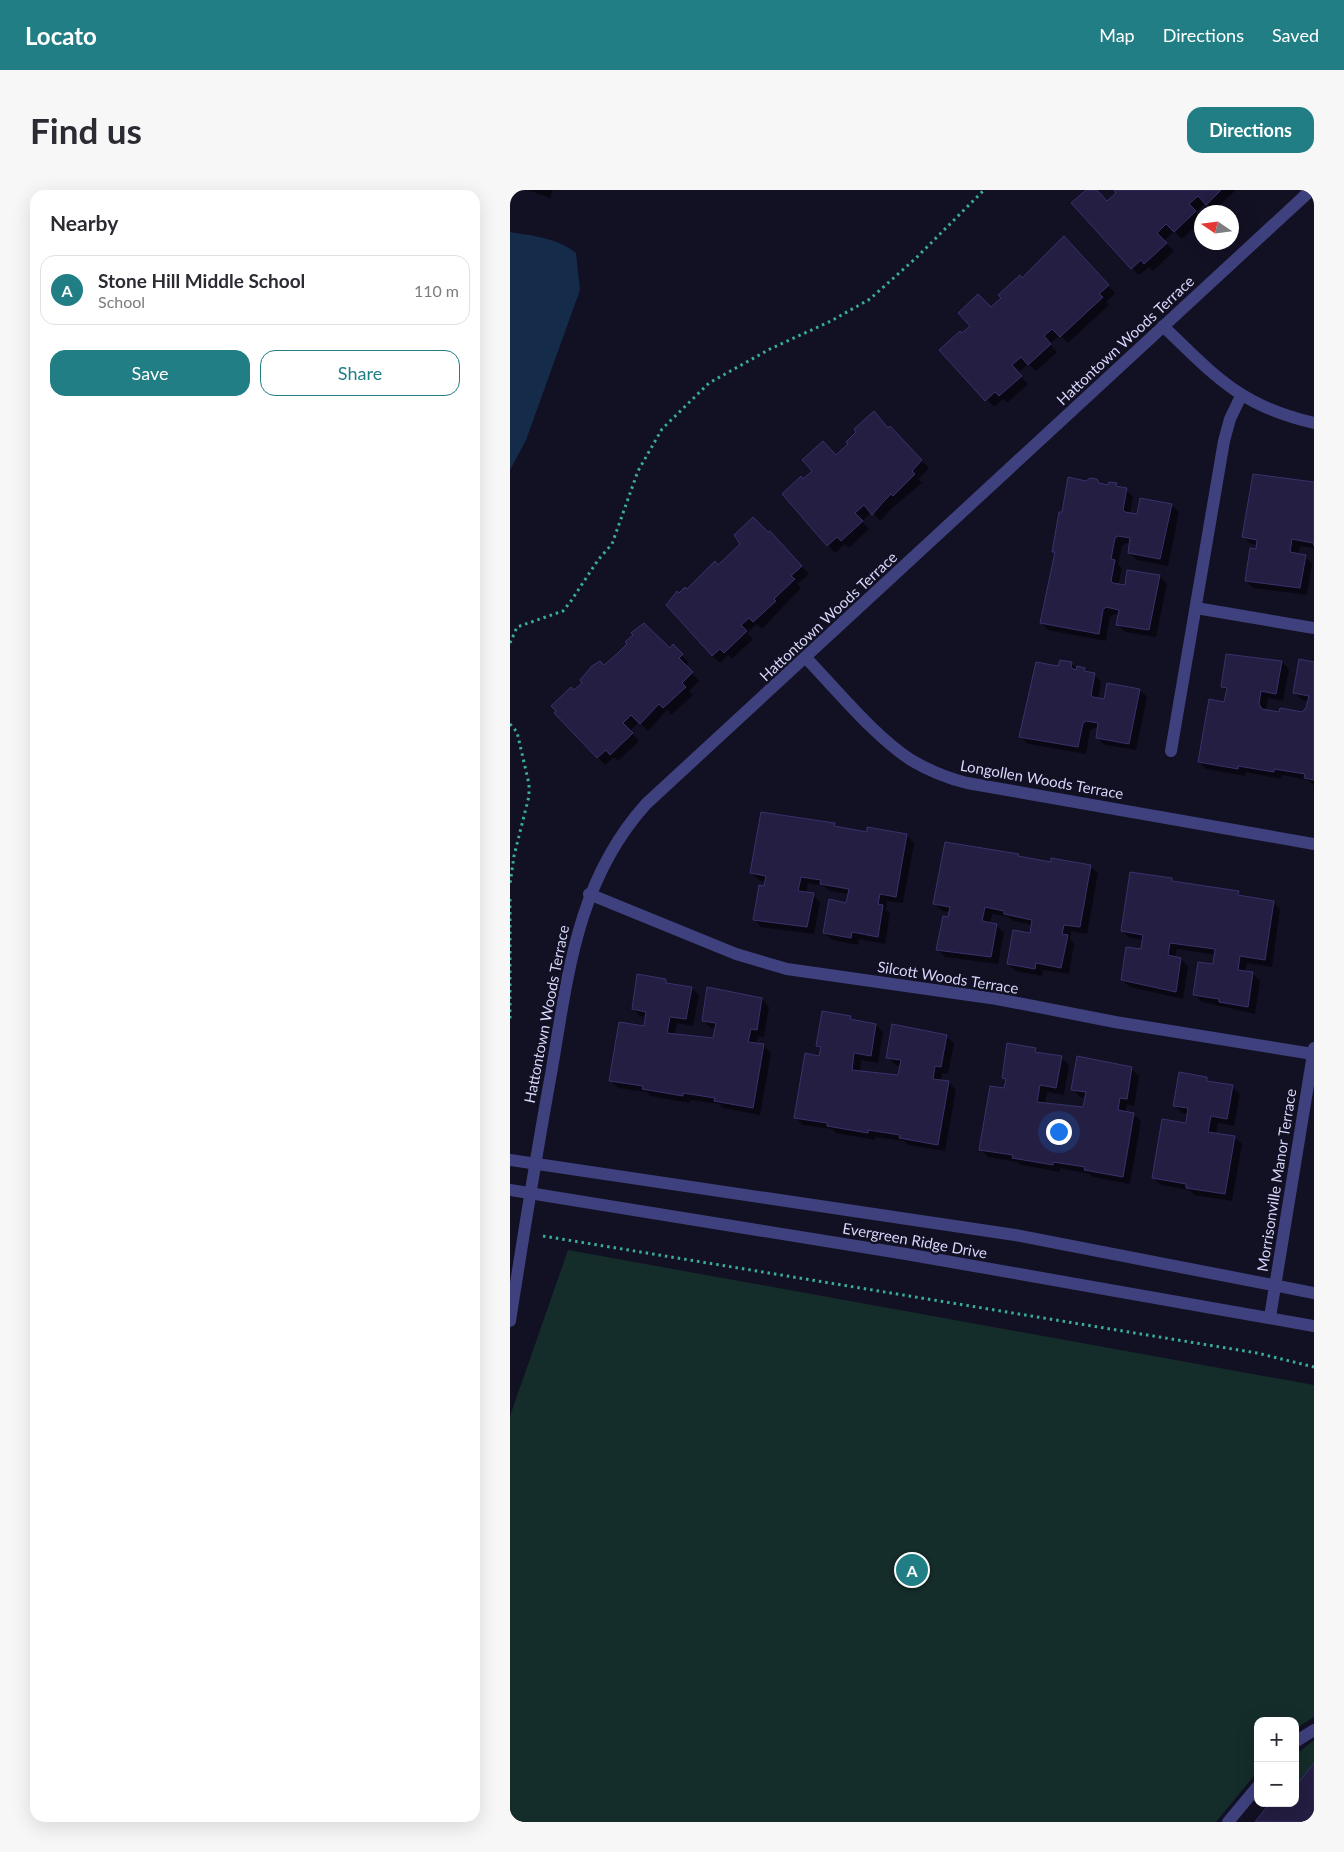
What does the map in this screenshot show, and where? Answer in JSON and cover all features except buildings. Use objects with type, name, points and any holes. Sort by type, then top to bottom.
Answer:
[{"type":"street","name":"Hattontown Woods Terrace","points":[[510,1321],[534,1164],[575,942],[589,894],[616,843],[646,804],[1311,190]]},
{"type":"street","points":[[1162,326],[1224,384],[1241,396],[1279,414],[1314,423]]},
{"type":"street","points":[[1171,750],[1224,441],[1230,419],[1241,396]]},
{"type":"street","points":[[1196,608],[1314,628]]},
{"type":"street","name":"Longollen Woods Terrace","points":[[806,658],[884,738],[910,759],[947,778],[1314,844]]},
{"type":"street","name":"Silcott Woods Terrace","points":[[589,894],[736,954],[787,969],[997,999],[1116,1022],[1314,1051]]},
{"type":"street","name":"Morrisonville Manor Terrace","points":[[1270,1317],[1314,1051]]},
{"type":"street","name":"Evergreen Ridge Drive","points":[[510,1160],[1015,1235],[1314,1293]]},
{"type":"street","name":"Evergreen Ridge Drive","points":[[510,1190],[906,1254],[1314,1326]]},
{"type":"street","points":[[1299,1739],[1314,1730]]},
{"type":"street","points":[[1228,1822],[1254,1791]]},
{"type":"path","points":[[510,643],[517,627],[563,611],[571,602],[598,560],[612,544],[638,471],[662,429],[709,383],[770,348],[831,321],[870,299],[916,258],[984,190]]},
{"type":"path","points":[[510,724],[517,732],[529,784],[529,796],[514,856],[510,884]]},
{"type":"path","points":[[510,899],[510,1020]]},
{"type":"path","points":[[524,1232],[1257,1353],[1314,1366]]},
{"type":"green space","points":[[568,1250],[1314,1385],[1314,1717],[1299,1726],[1299,1717],[1254,1717],[1254,1776],[1216,1822],[510,1822],[510,1416]]},
{"type":"green space","points":[[1314,1740],[1314,1763],[1299,1782],[1299,1762],[1299,1752]]},
{"type":"water","points":[[510,232],[553,241],[576,253],[580,290],[526,440],[510,470]]},
{"type":"place","name":"Stone Hill Middle School","points":[[912,1570]]}]
